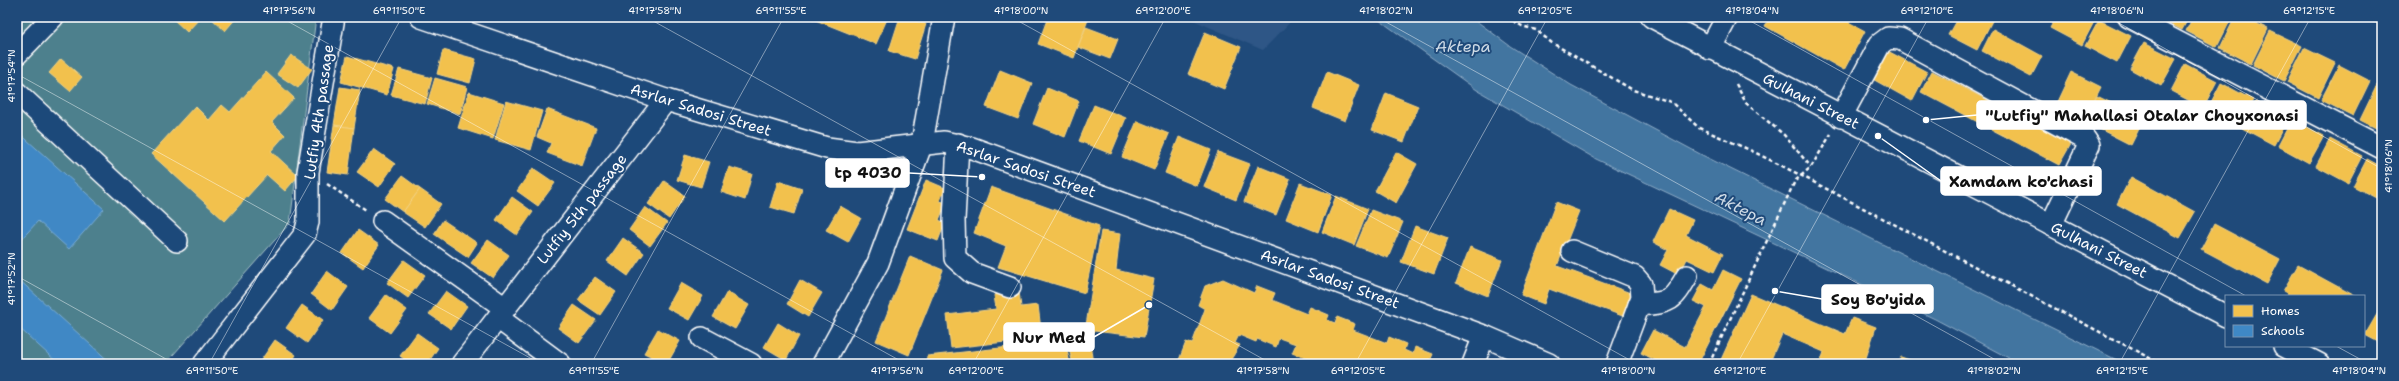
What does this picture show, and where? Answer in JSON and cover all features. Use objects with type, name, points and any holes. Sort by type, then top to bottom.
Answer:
[{"type":"street","points":[[17,54],[53,17]]},
{"type":"street","name":"Lutfiy 4th passage","points":[[204,364],[305,234],[308,222],[308,172],[334,17]]},
{"type":"street","name":"Asrlar Sadosi Street","points":[[422,17],[666,100],[766,131],[843,150],[884,150],[922,143],[944,142],[958,144],[1484,336],[1549,364]]},
{"type":"street","points":[[823,364],[878,263],[922,143],[944,17]]},
{"type":"street","name":"Gulhani Street","points":[[1652,17],[1710,49],[2225,315]]},
{"type":"street","points":[[1710,49],[1727,17]]},
{"type":"street","points":[[2129,17],[2382,148]]},
{"type":"street","points":[[1841,117],[1880,44],[1888,38],[1900,39],[2085,139],[2089,145],[2050,225]]},
{"type":"street","points":[[17,93],[178,241]]},
{"type":"street","name":"Lutfiy 5th passage","points":[[462,364],[666,100]]},
{"type":"street","points":[[958,144],[954,220],[955,258],[972,273],[1010,287]]},
{"type":"street","points":[[383,221],[502,313],[560,364]]},
{"type":"street","points":[[1572,251],[1635,277],[1642,284],[1642,297],[1617,364]]},
{"type":"street","points":[[1639,305],[1664,303],[1675,297],[1687,276]]},
{"type":"street","points":[[1473,364],[1484,336]]},
{"type":"street","points":[[702,338],[751,364]]},
{"type":"street","points":[[2286,347],[2319,364]]},
{"type":"path","points":[[1507,17],[1522,26],[1536,30],[1552,43],[1633,90],[1671,102],[1699,128],[1750,150],[1802,176],[2161,364]]},
{"type":"path","points":[[1730,59],[1724,70],[1737,85],[1746,103],[1784,135],[1811,167]]},
{"type":"path","points":[[1709,364],[1760,251],[1795,181],[1811,167],[1841,117]]},
{"type":"path","points":[[308,172],[383,221]]},
{"type":"shaded area","points":[[1186,17],[1295,17],[1263,50]]},
{"type":"green space","points":[[17,17],[316,17],[290,223],[165,364],[17,364]]},
{"type":"water","name":"Aktepa","points":[[1375,17],[1471,17],[1510,46],[1571,85],[1702,155],[2125,364],[2020,364],[1935,319],[1596,159],[1477,90]]},
{"type":"building: Homes","points":[[171,17],[201,17],[187,32]]},
{"type":"building: Homes","points":[[210,17],[237,17],[225,31]]},
{"type":"building: Homes","points":[[808,17],[888,17],[876,44]]},
{"type":"building: Homes","points":[[900,17],[926,24],[915,59],[889,51]]},
{"type":"building: Homes","points":[[1048,17],[1089,17],[1074,58],[1038,44]]},
{"type":"building: Homes","points":[[1770,17],[1839,17],[1865,31],[1844,70],[1765,26]]},
{"type":"building: Homes","points":[[1958,17],[1994,17],[1977,50],[1948,35]]},
{"type":"building: Homes","points":[[2056,17],[2096,18],[2082,45],[2050,28]]},
{"type":"building: Homes","points":[[2157,17],[2189,17],[2182,30]]},
{"type":"building: Homes","points":[[2193,17],[2232,17],[2217,47],[2186,31]]},
{"type":"building: Homes","points":[[2235,17],[2244,17],[2268,29],[2251,64],[2220,48]]},
{"type":"building: Homes","points":[[2373,17],[2382,17],[2382,23],[2373,22]]},
{"type":"building: Homes","points":[[2099,20],[2131,36],[2117,63],[2085,46]]},
{"type":"building: Homes","points":[[1086,27],[1118,39],[1110,59],[1078,47]]},
{"type":"building: Homes","points":[[1993,29],[2042,56],[2031,77],[1982,51]]},
{"type":"building: Homes","points":[[2270,31],[2302,46],[2284,81],[2253,65]]},
{"type":"building: Homes","points":[[1205,32],[1241,47],[1224,89],[1188,74]]},
{"type":"building: Homes","points":[[2144,43],[2176,59],[2161,86],[2130,69]]},
{"type":"building: Homes","points":[[2304,48],[2335,63],[2318,98],[2287,82]]},
{"type":"building: Homes","points":[[1884,49],[1927,72],[1912,101],[1869,77]]},
{"type":"building: Homes","points":[[443,50],[476,59],[470,83],[437,74]]},
{"type":"building: Homes","points":[[291,55],[312,69],[298,88],[277,74]]},
{"type":"building: Homes","points":[[347,56],[394,69],[387,95],[341,82]]},
{"type":"building: Homes","points":[[61,59],[82,77],[70,91],[49,73]]},
{"type":"building: Homes","points":[[2185,64],[2217,81],[2203,108],[2171,91]]},
{"type":"building: Homes","points":[[2339,65],[2370,81],[2353,116],[2321,100]]},
{"type":"building: Homes","points":[[399,69],[432,78],[425,104],[391,95]]},
{"type":"building: Homes","points":[[1000,70],[1032,83],[1018,119],[986,107]]},
{"type":"building: Homes","points":[[1932,71],[2071,144],[2059,165],[1921,92]]},
{"type":"building: Homes","points":[[266,72],[294,98],[272,122],[285,135],[271,151],[298,176],[285,191],[267,175],[225,221],[151,154],[195,106],[209,120],[222,105],[230,112]]},
{"type":"building: Homes","points":[[1327,72],[1359,85],[1345,121],[1313,108]]},
{"type":"building: Homes","points":[[2071,72],[2101,87],[2084,121],[2055,106]]},
{"type":"building: Homes","points":[[435,78],[467,87],[460,114],[427,104]]},
{"type":"building: Homes","points":[[2221,83],[2253,100],[2239,126],[2207,110]]},
{"type":"building: Homes","points":[[2377,85],[2382,87],[2382,131],[2360,120]]},
{"type":"building: Homes","points":[[340,87],[360,90],[354,128],[334,125]]},
{"type":"building: Homes","points":[[1047,88],[1079,101],[1065,137],[1033,124]]},
{"type":"building: Homes","points":[[469,92],[504,103],[493,139],[458,128]]},
{"type":"building: Homes","points":[[1386,93],[1418,106],[1404,142],[1372,130]]},
{"type":"building: Homes","points":[[2097,96],[2144,119],[2131,145],[2084,121]]},
{"type":"building: Homes","points":[[506,101],[542,111],[531,150],[495,140]]},
{"type":"building: Homes","points":[[2256,101],[2288,118],[2274,145],[2242,128]]},
{"type":"building: Homes","points":[[1094,105],[1126,118],[1111,154],[1079,141]]},
{"type":"building: Homes","points":[[547,109],[596,128],[582,166],[547,153],[551,143],[537,137]]},
{"type":"building: Homes","points":[[2292,119],[2324,136],[2309,163],[2278,146]]},
{"type":"building: Homes","points":[[1137,121],[1169,134],[1154,170],[1122,157]]},
{"type":"building: Homes","points":[[334,125],[354,128],[348,175],[327,172]]},
{"type":"building: Homes","points":[[1179,137],[1211,150],[1197,186],[1165,173]]},
{"type":"building: Homes","points":[[2330,139],[2362,156],[2348,183],[2316,166]]},
{"type":"building: Homes","points":[[374,149],[395,164],[379,187],[357,172]]},
{"type":"building: Homes","points":[[1218,152],[1250,164],[1236,200],[1204,187]]},
{"type":"building: Homes","points":[[1396,152],[1417,164],[1396,203],[1375,191]]},
{"type":"building: Homes","points":[[685,155],[709,162],[701,187],[677,180]]},
{"type":"building: Homes","points":[[2367,159],[2382,167],[2382,201],[2353,186]]},
{"type":"building: Homes","points":[[1258,166],[1290,179],[1276,215],[1244,202]]},
{"type":"building: Homes","points":[[729,167],[752,174],[745,200],[721,192]]},
{"type":"building: Homes","points":[[533,168],[555,183],[538,206],[517,191]]},
{"type":"building: Homes","points":[[402,176],[420,189],[403,212],[385,199]]},
{"type":"building: Homes","points":[[2131,177],[2195,212],[2180,238],[2117,204]]},
{"type":"building: Homes","points":[[926,180],[945,188],[940,201],[946,203],[939,220],[945,223],[938,241],[907,229]]},
{"type":"building: Homes","points":[[664,181],[685,196],[669,219],[648,204]]},
{"type":"building: Homes","points":[[778,181],[802,189],[794,214],[770,207]]},
{"type":"building: Homes","points":[[1300,183],[1332,195],[1318,232],[1286,219]]},
{"type":"building: Homes","points":[[991,187],[1099,226],[1085,293],[998,267],[1006,246],[974,233]]},
{"type":"building: Homes","points":[[420,189],[441,204],[425,227],[403,212]]},
{"type":"building: Homes","points":[[1336,196],[1368,209],[1354,245],[1322,232]]},
{"type":"building: Homes","points":[[512,197],[533,212],[517,235],[496,220]]},
{"type":"building: Homes","points":[[1556,202],[1579,211],[1557,266],[1636,295],[1628,318],[1549,289],[1544,304],[1521,295]]},
{"type":"building: Homes","points":[[840,206],[861,218],[848,242],[826,230]]},
{"type":"building: Homes","points":[[645,207],[667,223],[650,246],[629,230]]},
{"type":"building: Homes","points":[[1669,209],[1693,220],[1686,235],[1723,254],[1714,272],[1687,259],[1679,275],[1660,265],[1668,250],[1653,242]]},
{"type":"building: Homes","points":[[1371,210],[1403,222],[1388,258],[1356,246]]},
{"type":"building: Homes","points":[[443,220],[477,243],[468,257],[434,234]]},
{"type":"building: Homes","points":[[2214,224],[2280,259],[2267,284],[2201,249]]},
{"type":"building: Homes","points":[[1415,226],[1448,238],[1434,274],[1401,262]]},
{"type":"building: Homes","points":[[358,230],[379,245],[363,268],[342,253]]},
{"type":"building: Homes","points":[[1101,231],[1120,234],[1116,270],[1154,279],[1144,337],[1094,331],[1090,343],[1093,364],[1073,364],[1067,341],[1084,338]]},
{"type":"building: Homes","points":[[623,238],[644,253],[628,276],[607,261]]},
{"type":"building: Homes","points":[[488,240],[509,255],[493,278],[471,263]]},
{"type":"building: Homes","points":[[1470,247],[1502,260],[1488,296],[1456,283]]},
{"type":"building: Homes","points":[[910,256],[943,270],[909,355],[876,341]]},
{"type":"building: Homes","points":[[404,260],[425,275],[408,298],[387,283]]},
{"type":"building: Homes","points":[[2298,265],[2353,295],[2290,295],[2283,291]]},
{"type":"building: Homes","points":[[1723,270],[1741,279],[1698,364],[1663,364],[1641,353],[1653,330],[1685,347],[1706,307],[1693,301],[1702,284],[1713,290]]},
{"type":"building: Homes","points":[[327,271],[348,287],[332,310],[311,294]]},
{"type":"building: Homes","points":[[595,277],[616,292],[600,315],[578,300]]},
{"type":"building: Homes","points":[[1223,279],[1254,293],[1257,286],[1275,293],[1272,300],[1307,314],[1310,307],[1329,315],[1327,320],[1335,323],[1337,317],[1355,324],[1353,330],[1387,343],[1389,337],[1406,344],[1404,350],[1413,354],[1415,347],[1433,354],[1430,361],[1438,364],[1351,364],[1342,360],[1340,364],[1321,364],[1292,353],[1296,344],[1279,338],[1276,347],[1257,339],[1256,342],[1239,335],[1235,343],[1240,345],[1228,364],[1188,364],[1179,360],[1186,342],[1192,344],[1205,309],[1198,305],[1205,286]]},
{"type":"building: Homes","points":[[800,280],[822,293],[808,317],[787,304]]},
{"type":"building: Homes","points":[[681,283],[703,296],[689,320],[667,308]]},
{"type":"building: Homes","points":[[446,291],[467,306],[451,329],[429,314]]},
{"type":"building: Homes","points":[[727,292],[749,305],[735,329],[713,317]]},
{"type":"building: Homes","points":[[1019,292],[1021,307],[1038,305],[1042,338],[951,348],[947,315],[996,309],[994,295]]},
{"type":"building: Homes","points":[[1751,294],[1845,334],[1852,318],[1876,327],[1864,364],[1820,364],[1824,352],[1782,334],[1769,364],[1719,364]]},
{"type":"building: Homes","points":[[386,295],[407,310],[390,333],[369,318]]},
{"type":"building: Homes","points":[[302,305],[323,320],[307,343],[286,328]]},
{"type":"building: Homes","points":[[574,305],[596,320],[579,343],[558,328]]},
{"type":"building: Homes","points":[[2380,309],[2382,310],[2382,344],[2365,335]]},
{"type":"building: Homes","points":[[778,323],[799,336],[786,360],[764,347]]},
{"type":"building: Homes","points":[[658,329],[680,341],[667,364],[644,353]]},
{"type":"building: Homes","points":[[417,333],[438,348],[427,364],[411,364],[400,356]]},
{"type":"building: Homes","points":[[275,340],[296,355],[290,364],[260,364],[259,363]]},
{"type":"building: Homes","points":[[1065,341],[1070,364],[926,364],[927,356]]},
{"type":"building: Homes","points":[[1901,357],[1921,364],[1898,364]]},
{"type":"building: Schools","points":[[17,131],[104,209],[69,249],[38,221],[17,244]]},
{"type":"building: Schools","points":[[17,278],[112,364],[59,364],[17,326]]},
{"type":"place","name":"\"Lutfiy\" Mahallasi Otalar Choyxonasi","points":[[1926,120]]},
{"type":"place","name":"Xamdam ko'chasi","points":[[1878,136]]},
{"type":"place","name":"tp 4030","points":[[982,177]]},
{"type":"place","name":"Soy Bo'yida","points":[[1775,291]]},
{"type":"place","name":"Nur Med","points":[[1149,305]]}]
